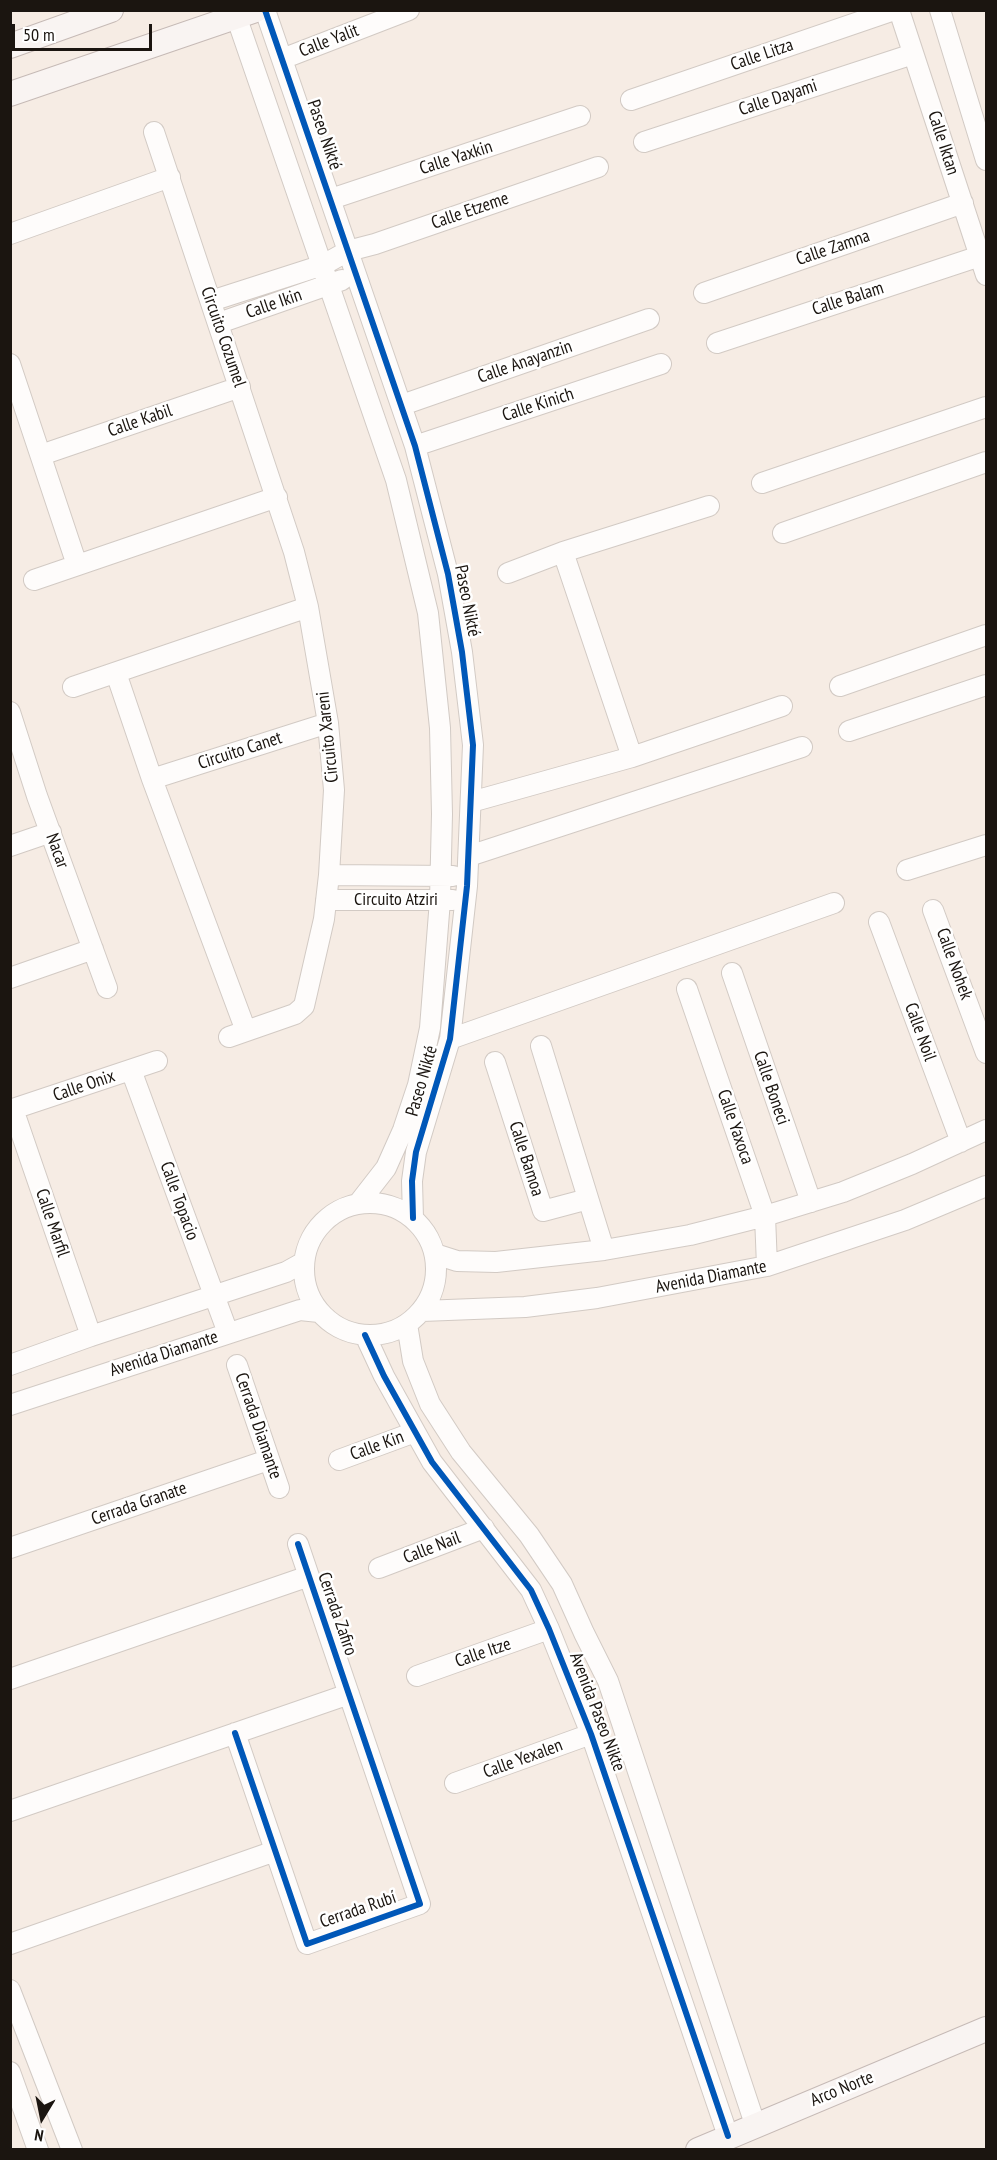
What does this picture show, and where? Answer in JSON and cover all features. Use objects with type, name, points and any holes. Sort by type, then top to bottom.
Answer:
[{"type":"main road","points":[[10,46],[111,10]]},
{"type":"main road","points":[[10,94],[242,13]]},
{"type":"main road","name":"Arco Norte","points":[[698,2150],[755,2124],[987,2029]]},
{"type":"street","name":"Paseo Nikté","points":[[266,10],[415,446],[447,574],[462,652],[473,745],[466,900],[450,1039],[416,1152],[412,1181],[413,1218]]},
{"type":"street","name":"Calle Yalit","points":[[282,59],[409,10]]},
{"type":"street","name":"Calle Litza","points":[[631,100],[894,10]]},
{"type":"street","name":"Calle Iktan","points":[[898,10],[987,275]]},
{"type":"street","points":[[940,10],[987,160]]},
{"type":"street","name":"Paseo Nikté","points":[[242,13],[323,265],[396,480],[428,614],[440,728],[442,814],[440,900],[430,1028],[418,1085],[403,1130],[386,1168],[358,1204]]},
{"type":"street","name":"Calle Dayami","points":[[644,142],[913,54]]},
{"type":"street","name":"Calle Yaxkin","points":[[331,199],[580,116]]},
{"type":"street","name":"Circuito Cozumel","points":[[154,132],[277,497],[308,607]]},
{"type":"street","name":"Calle Etzeme","points":[[375,244],[598,167]]},
{"type":"street","points":[[10,234],[170,177]]},
{"type":"street","name":"Calle Zamna","points":[[704,293],[963,203]]},
{"type":"street","points":[[348,251],[375,244]]},
{"type":"street","points":[[357,274],[375,244]]},
{"type":"street","name":"Calle Ikin","points":[[211,301],[323,265],[348,251]]},
{"type":"street","name":"Calle Balam","points":[[717,343],[980,256]]},
{"type":"street","name":"Calle Ikin","points":[[219,323],[357,274]]},
{"type":"street","name":"Calle Anayanzin","points":[[402,405],[649,319]]},
{"type":"street","points":[[10,364],[76,565]]},
{"type":"street","name":"Calle Kinich","points":[[415,446],[661,364]]},
{"type":"street","name":"Calle Kabil","points":[[41,455],[240,387]]},
{"type":"street","points":[[762,483],[987,407]]},
{"type":"street","points":[[783,533],[987,462]]},
{"type":"street","points":[[34,580],[277,497]]},
{"type":"street","points":[[508,573],[563,552],[709,506]]},
{"type":"street","points":[[563,552],[632,757]]},
{"type":"street","points":[[73,687],[308,607]]},
{"type":"street","name":"Circuito Xareni","points":[[116,674],[238,1034],[295,1014],[304,1006],[324,919],[334,790],[328,723],[308,607]]},
{"type":"street","points":[[840,686],[987,635]]},
{"type":"street","points":[[849,731],[987,685]]},
{"type":"street","points":[[471,802],[632,757],[782,706]]},
{"type":"street","name":"Nacar","points":[[11,715],[107,988]]},
{"type":"street","name":"Circuito Canet","points":[[152,780],[328,723]]},
{"type":"street","points":[[469,856],[802,747]]},
{"type":"street","points":[[10,846],[51,832]]},
{"type":"street","points":[[907,870],[987,845]]},
{"type":"street","name":"Circuito Atziri","points":[[329,875],[468,876]]},
{"type":"street","name":"Circuito Atziri","points":[[327,900],[466,900]]},
{"type":"street","points":[[450,1039],[834,903]]},
{"type":"street","name":"Calle Nohek","points":[[933,910],[987,1053]]},
{"type":"street","name":"Calle Noil","points":[[879,922],[961,1142]]},
{"type":"street","points":[[10,978],[93,950]]},
{"type":"street","name":"Calle Boneci","points":[[732,974],[811,1202]]},
{"type":"street","name":"Calle Yaxoca","points":[[687,989],[765,1216],[767,1266]]},
{"type":"street","points":[[541,1046],[604,1250]]},
{"type":"street","name":"Calle Onix","points":[[12,1110],[157,1061]]},
{"type":"street","name":"Calle Bamoa","points":[[495,1062],[543,1211],[588,1198]]},
{"type":"street","name":"Calle Topacio","points":[[131,1070],[228,1333]]},
{"type":"street","name":"Calle Marfil","points":[[12,1110],[91,1336]]},
{"type":"street","points":[[435,1254],[458,1260],[495,1262],[604,1250],[690,1235],[765,1216],[862,1184],[987,1130]]},
{"type":"street","name":"Avenida Diamante","points":[[422,1311],[525,1307],[597,1298],[767,1266],[905,1220],[987,1186]]},
{"type":"street","points":[[378,1203],[396,1208],[413,1218],[426,1233],[435,1254],[437,1274],[432,1294],[422,1311],[408,1324],[387,1334],[365,1335],[348,1332],[332,1324],[319,1312],[309,1296],[304,1279],[304,1262],[310,1241],[322,1224],[338,1211],[358,1204],[378,1203]]},
{"type":"street","points":[[10,1365],[286,1272],[304,1262]]},
{"type":"street","name":"Avenida Diamante","points":[[10,1405],[300,1310],[319,1312]]},
{"type":"street","name":"Avenida Paseo Nikte","points":[[408,1324],[412,1361],[430,1404],[461,1452],[530,1535],[562,1584],[608,1681],[755,2124]]},
{"type":"street","name":"Avenida Paseo Nikte","points":[[365,1335],[384,1376],[432,1462],[531,1590],[549,1629],[591,1734],[728,2136]]},
{"type":"street","name":"Cerrada Diamante","points":[[237,1365],[279,1488]]},
{"type":"street","name":"Calle Kin","points":[[339,1460],[415,1432]]},
{"type":"street","name":"Cerrada Granate","points":[[10,1548],[268,1460]]},
{"type":"street","name":"Calle Nail","points":[[379,1568],[484,1528]]},
{"type":"street","name":"Cerrada Zafiro","points":[[298,1544],[349,1694]]},
{"type":"street","name":"Cerrada Zafiro","points":[[10,1678],[309,1576]]},
{"type":"street","name":"Calle Itze","points":[[417,1676],[549,1629]]},
{"type":"street","points":[[10,1811],[349,1694]]},
{"type":"street","name":"Cerrada Rubí","points":[[235,1733],[307,1944],[420,1904],[349,1694]]},
{"type":"street","name":"Calle Yexalen","points":[[455,1784],[591,1734]]},
{"type":"street","points":[[10,1944],[275,1851]]},
{"type":"street","points":[[10,1990],[72,2150]]},
{"type":"street","points":[[11,2077],[38,2150]]},
{"type":"cycle path","points":[[265,10],[415,446],[448,574],[462,652],[473,745],[467,886],[450,1039],[416,1152],[412,1181],[413,1218]]},
{"type":"cycle path","points":[[365,1335],[384,1376],[432,1462],[531,1590],[549,1629],[591,1734],[728,2136]]},
{"type":"cycle path","points":[[235,1733],[307,1944],[420,1904],[298,1544]]}]
